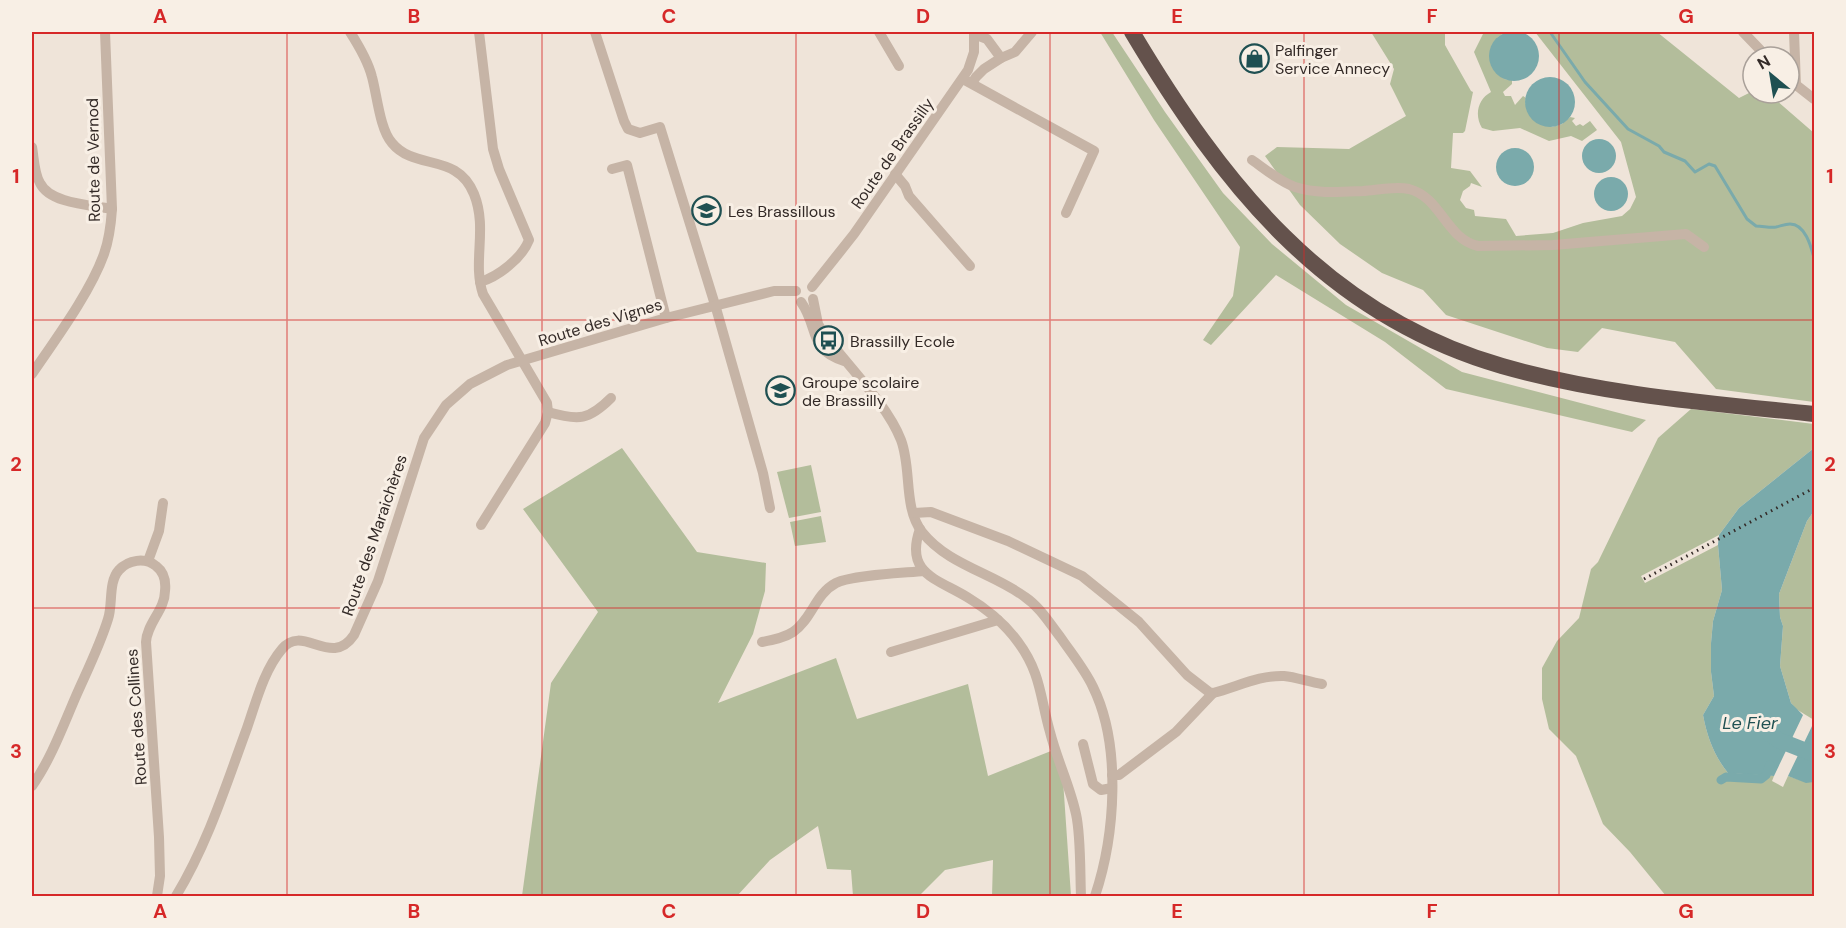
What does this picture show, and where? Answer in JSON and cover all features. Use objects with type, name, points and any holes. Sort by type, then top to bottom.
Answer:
[{"type":"highway","points":[[1132,32],[1197,135],[1251,203],[1308,260],[1370,306],[1442,344],[1501,366],[1600,388],[1815,414]]},
{"type":"street","name":"Route de Vernod","points":[[32,374],[99,266],[107,244],[112,209],[105,32]]},
{"type":"street","name":"Route des Vignes","points":[[350,32],[370,70],[383,124],[390,142],[404,153],[459,172],[474,193],[482,226],[480,282],[486,302],[522,360],[715,305],[774,291],[796,291]]},
{"type":"street","points":[[479,32],[486,102],[495,159],[529,240],[521,253],[503,269],[480,282]]},
{"type":"street","points":[[595,32],[628,129],[640,133],[660,127],[715,305],[763,473],[770,508]]},
{"type":"street","points":[[879,32],[899,66]]},
{"type":"street","points":[[968,81],[1000,58],[1015,52],[1032,32]]},
{"type":"street","points":[[1743,32],[1755,45]]},
{"type":"street","points":[[974,33],[987,39],[1000,58]]},
{"type":"street","name":"Route de Brassilly","points":[[812,287],[854,234],[895,174],[968,81],[975,44],[974,33]]},
{"type":"street","points":[[968,81],[1094,151],[1066,213]]},
{"type":"street","points":[[1801,89],[1815,99]]},
{"type":"street","points":[[32,147],[38,178],[48,193],[61,199],[112,209]]},
{"type":"street","points":[[1252,160],[1293,186],[1314,191],[1336,193],[1409,189],[1430,202],[1460,238],[1478,246],[1553,245],[1686,234],[1704,247]]},
{"type":"street","points":[[612,169],[627,165],[666,318]]},
{"type":"street","points":[[895,174],[905,186],[909,196],[970,266]]},
{"type":"street","points":[[844,362],[822,350],[814,336],[809,317],[796,297],[796,291],[803,284],[812,287],[814,291],[813,299],[821,329],[844,362],[885,411],[898,433],[905,455],[914,513],[920,529],[944,552],[1026,597],[1041,612],[1075,657],[1093,687],[1104,718],[1112,775],[1105,865],[1095,897]]},
{"type":"street","points":[[801,302],[809,302],[813,299]]},
{"type":"street","points":[[481,525],[545,423],[549,412],[545,398],[522,360]]},
{"type":"street","name":"Route des Maraichères","points":[[176,897],[209,831],[265,679],[281,649],[293,639],[332,649],[342,647],[352,639],[372,596],[428,430],[446,405],[470,384],[522,360]]},
{"type":"street","points":[[549,412],[570,418],[582,418],[595,413],[611,398]]},
{"type":"street","points":[[148,561],[159,531],[163,503]]},
{"type":"street","points":[[914,513],[931,512],[1008,540],[1082,576],[1139,622],[1196,683],[1213,693]]},
{"type":"street","points":[[920,529],[915,545],[924,571],[932,579],[967,597],[998,620],[1018,642],[1036,674],[1042,690],[1050,732],[1077,817],[1081,897]]},
{"type":"street","name":"Route des Collines","points":[[32,786],[52,750],[108,621],[115,575],[131,562],[148,561],[162,574],[165,593],[163,602],[149,626],[146,642],[159,837],[157,897]]},
{"type":"street","points":[[762,642],[783,637],[797,629],[818,598],[835,584],[848,579],[924,571]]},
{"type":"street","points":[[891,652],[998,620]]},
{"type":"street","points":[[1112,775],[1119,775],[1176,732],[1213,693],[1257,679],[1275,676],[1287,676],[1322,684]]},
{"type":"street","points":[[1083,744],[1093,784],[1101,790],[1112,788]]},
{"type":"green space","points":[[1100,32],[1112,32],[1223,193],[1272,244],[1346,305],[1462,372],[1646,420],[1632,432],[1446,389],[1385,342],[1276,275],[1211,345],[1203,340],[1233,296],[1240,247],[1154,120]]},
{"type":"green space","points":[[1371,32],[1445,32],[1445,45],[1473,92],[1465,131],[1453,133],[1451,168],[1470,171],[1482,187],[1471,183],[1463,191],[1460,200],[1466,208],[1474,210],[1475,216],[1506,219],[1516,236],[1553,233],[1583,223],[1622,216],[1630,209],[1636,197],[1621,142],[1535,32],[1657,32],[1739,98],[1741,97],[1741,105],[1782,105],[1814,133],[1814,402],[1716,389],[1675,342],[1602,328],[1578,352],[1547,348],[1446,315],[1423,290],[1382,273],[1340,244],[1300,205],[1265,156],[1277,147],[1349,149],[1406,116],[1390,84],[1394,69]]},
{"type":"green space","points":[[1484,32],[1505,32],[1497,38],[1504,79],[1512,80],[1512,84],[1503,92],[1505,96],[1511,96],[1515,105],[1523,96],[1526,98],[1525,103],[1552,127],[1562,124],[1570,117],[1575,118],[1572,121],[1576,126],[1580,124],[1583,126],[1590,121],[1597,130],[1582,141],[1571,136],[1549,141],[1520,128],[1493,131],[1482,128],[1478,118],[1480,103],[1491,92],[1474,52]]},
{"type":"green space","points":[[1691,409],[1814,424],[1814,448],[1739,508],[1719,535],[1641,576],[1645,583],[1718,545],[1722,590],[1713,621],[1711,643],[1714,696],[1703,715],[1707,731],[1715,753],[1728,773],[1774,776],[1772,781],[1783,787],[1788,776],[1814,782],[1814,896],[1666,896],[1630,852],[1603,824],[1576,756],[1549,729],[1542,699],[1542,668],[1557,641],[1579,618],[1591,569],[1598,562],[1658,438]]},
{"type":"green space","points":[[622,448],[697,552],[766,563],[765,591],[753,634],[718,703],[836,658],[857,719],[968,684],[988,776],[1051,751],[1063,780],[1071,896],[992,896],[993,860],[945,870],[919,896],[853,896],[851,870],[827,869],[818,826],[770,860],[737,896],[522,896],[551,683],[598,612],[523,509]]},
{"type":"green space","points":[[811,465],[821,512],[789,518],[777,472]]},
{"type":"green space","points":[[1814,511],[1814,720],[1796,709],[1791,703],[1780,666],[1783,626],[1780,617],[1779,594],[1807,521]]},
{"type":"green space","points":[[821,516],[826,542],[795,546],[790,522]]},
{"type":"water","points":[[1514,31],[1532,38],[1539,56],[1532,74],[1514,81],[1496,74],[1489,56],[1496,38]]},
{"type":"water","points":[[1550,77],[1568,84],[1575,102],[1568,120],[1550,127],[1532,120],[1525,102],[1532,84]]},
{"type":"water","points":[[1599,139],[1611,144],[1616,156],[1611,168],[1599,173],[1587,168],[1582,156],[1587,144]]},
{"type":"water","points":[[1515,148],[1528,154],[1534,167],[1528,180],[1515,186],[1502,180],[1496,167],[1502,154]]},
{"type":"water","points":[[1611,177],[1623,182],[1628,194],[1623,206],[1611,211],[1599,206],[1594,194],[1599,182]]},
{"type":"water","name":"Le Fier","points":[[1814,448],[1814,511],[1807,521],[1779,594],[1780,617],[1783,626],[1780,666],[1791,703],[1803,715],[1774,776],[1728,773],[1712,746],[1703,715],[1714,696],[1711,643],[1713,621],[1722,590],[1719,535],[1739,508]]},
{"type":"water","name":"Le Fier","points":[[1814,722],[1814,782],[1806,783],[1788,776]]},
{"type":"waterway","points":[[1550,32],[1585,82],[1628,129],[1659,146],[1664,152],[1685,161],[1695,172],[1709,164],[1715,166],[1747,219],[1756,226],[1795,225],[1806,237],[1814,258]]},
{"type":"waterway","name":"Le Fier","points":[[1770,734],[1778,740],[1814,754]]},
{"type":"waterway","points":[[1721,780],[1726,777],[1761,779],[1766,775],[1770,765]]},
{"type":"railway","points":[[1644,579],[1814,488]]},
{"type":"place","name":"Palfinger Service Annecy","points":[[1254,59]]},
{"type":"place","name":"Les Brassillous","points":[[707,211]]},
{"type":"place","name":"Brassilly Ecole","points":[[829,341]]},
{"type":"place","name":"Groupe scolaire de Brassilly","points":[[781,391]]}]
